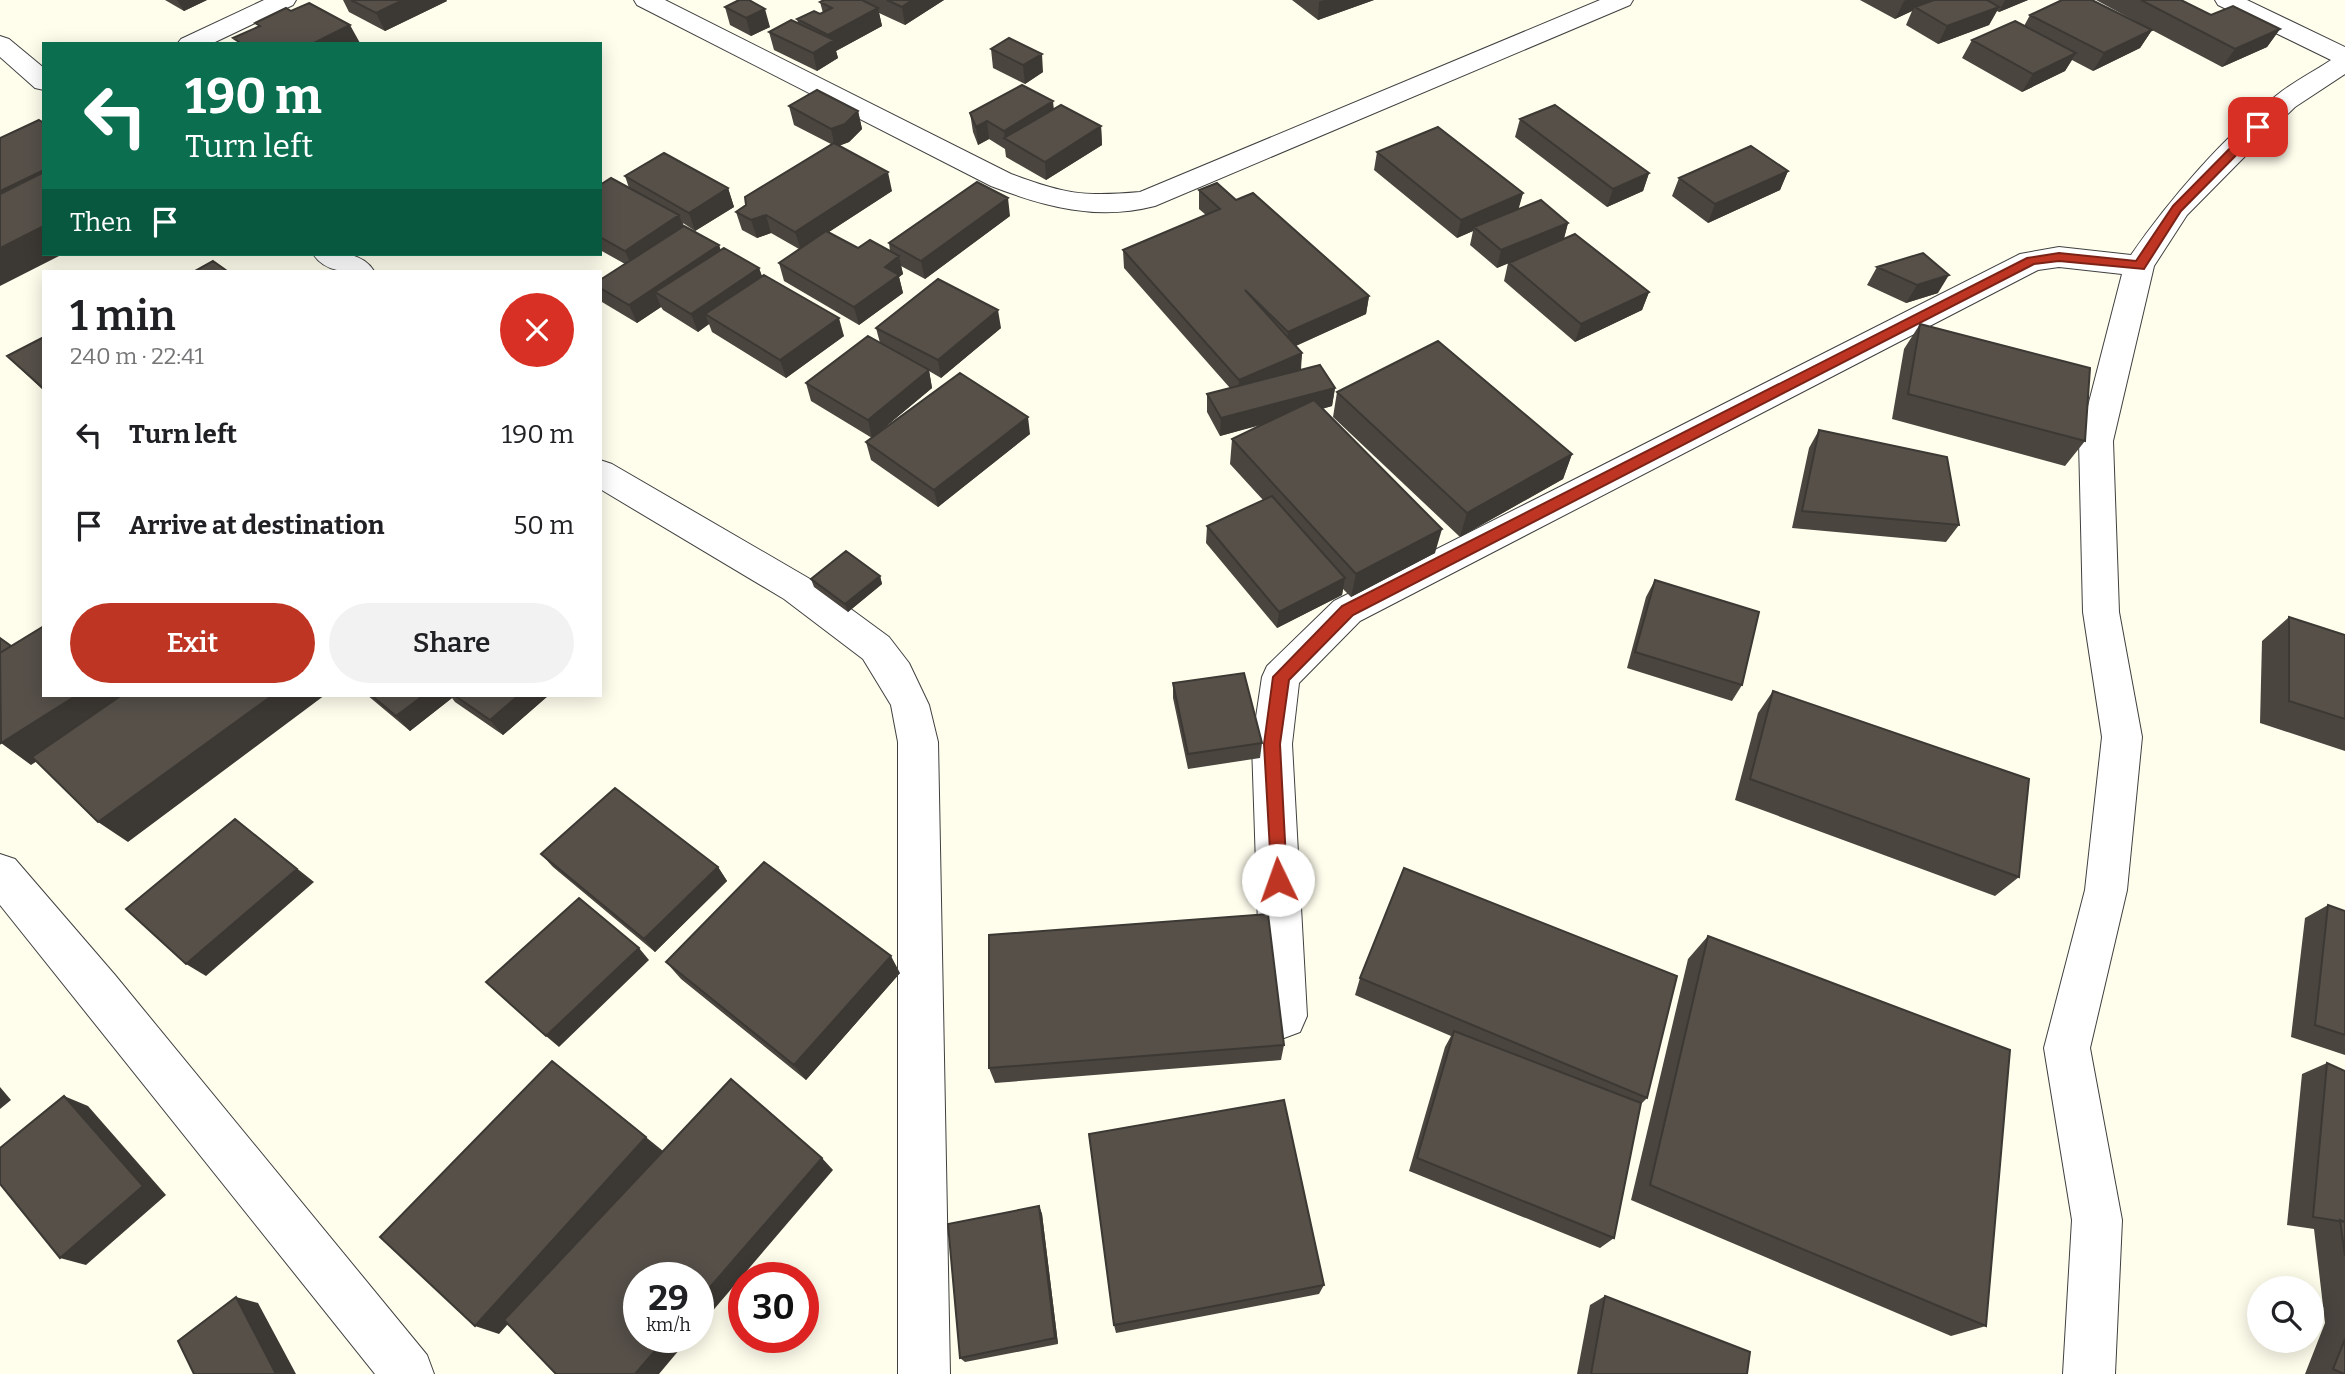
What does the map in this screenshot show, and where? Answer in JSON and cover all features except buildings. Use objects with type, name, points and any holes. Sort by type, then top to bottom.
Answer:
[{"type":"street","points":[[194,42],[284,0]]},
{"type":"street","points":[[646,0],[1001,180],[1049,198],[1092,205],[1145,200],[1621,0]]},
{"type":"street","points":[[2227,0],[2345,57]]},
{"type":"street","points":[[0,44],[42,80]]},
{"type":"street","points":[[2089,1374],[2097,1220],[2067,1048],[2106,890],[2122,737],[2101,611],[2096,441],[2139,266],[2177,209],[2258,127],[2286,101],[2345,63]]},
{"type":"street","points":[[332,256],[357,270]]},
{"type":"street","points":[[1284,1016],[1272,744],[1281,677],[1347,611],[2031,261],[2059,257],[2139,266]]},
{"type":"street","points":[[602,474],[797,589],[876,648],[895,674],[910,705],[918,742],[923,1374]]},
{"type":"street","points":[[0,873],[408,1374]]},
{"type":"route","points":[[1278,880],[1272,744],[1281,677],[1347,611],[2031,261],[2059,257],[2139,266],[2177,209],[2258,127]]}]
